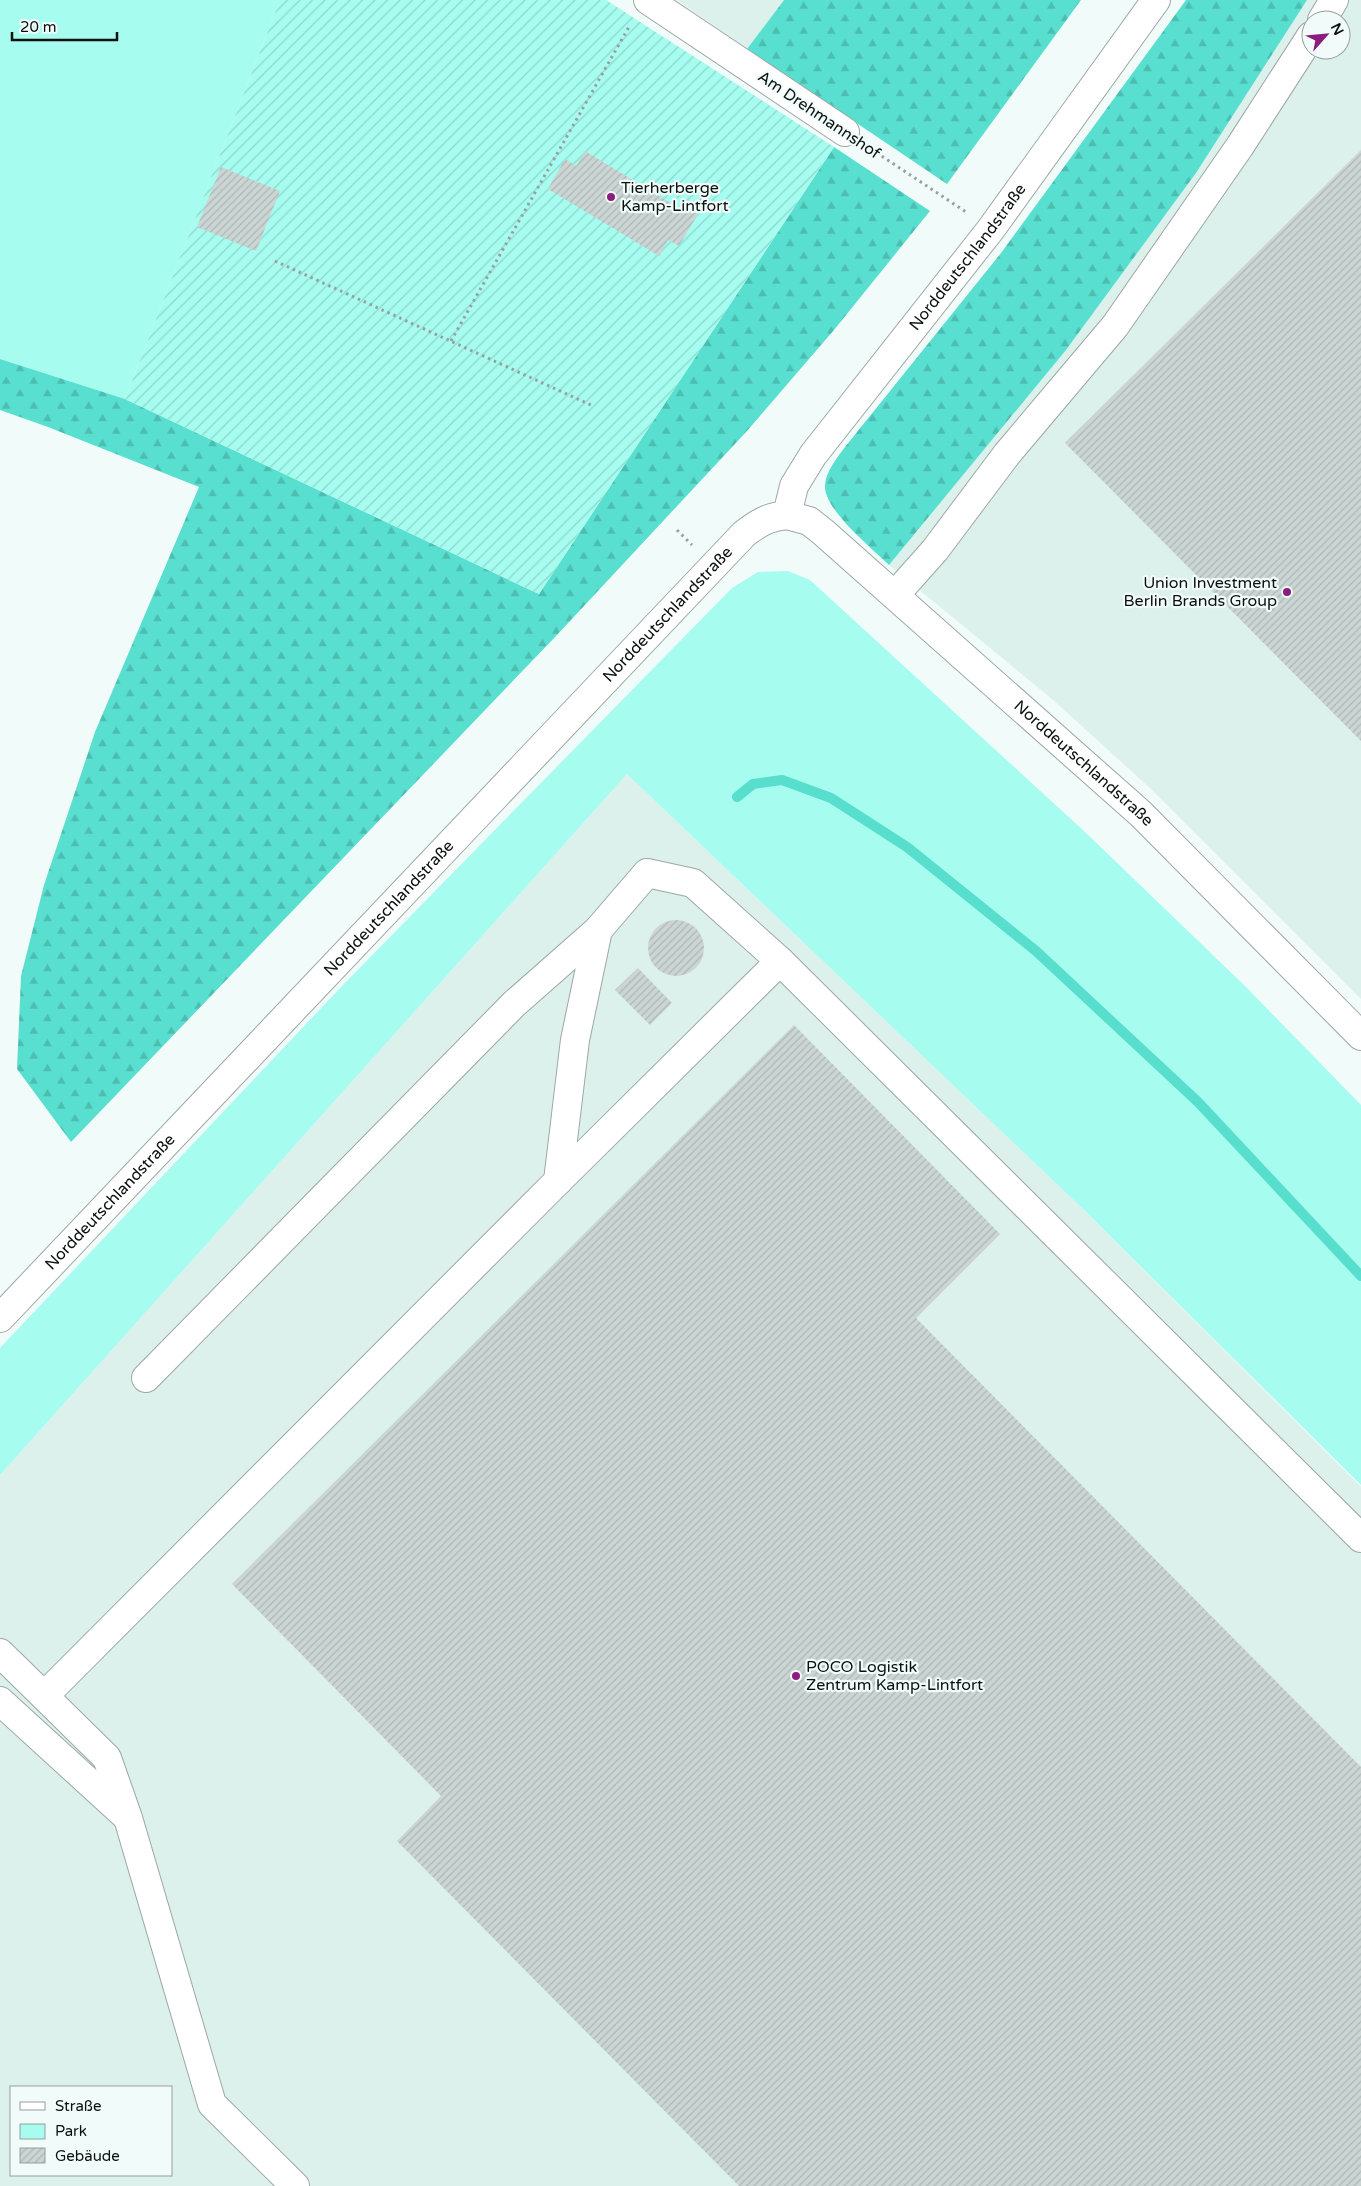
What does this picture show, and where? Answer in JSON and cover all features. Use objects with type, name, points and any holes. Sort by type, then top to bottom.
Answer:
[{"type":"street","name":"Norddeutschlandstraße","points":[[787,516],[794,486],[813,455],[992,229],[1156,0]]},
{"type":"street","name":"Am Drehmannshof","points":[[641,9],[845,132]]},
{"type":"street","points":[[895,595],[935,550],[1007,454],[1116,326],[1240,146],[1301,51]]},
{"type":"street","name":"Norddeutschlandstraße","points":[[0,1318],[744,534],[771,516],[787,516],[809,521],[895,595],[1140,814],[1361,1036]]},
{"type":"street","points":[[146,1378],[514,1004],[598,930],[647,873],[693,883],[780,961],[1361,1538]]},
{"type":"street","points":[[558,1181],[575,1040],[598,930]]},
{"type":"street","points":[[44,1696],[780,961]]},
{"type":"street","points":[[0,1652],[107,1758],[128,1818],[212,2104],[296,2186]]},
{"type":"street","points":[[0,1701],[128,1818]]},
{"type":"path","points":[[451,341],[641,9]]},
{"type":"path","name":"Am Drehmannshof","points":[[845,132],[992,229]]},
{"type":"path","points":[[275,261],[593,406]]},
{"type":"shaded area","points":[[677,0],[784,0],[747,49]]},
{"type":"shaded area","points":[[1307,0],[1361,0],[1361,999],[1151,789],[1052,699],[889,565],[1066,350],[1196,173]]},
{"type":"shaded area","points":[[627,774],[1082,1208],[1361,1487],[1361,2186],[0,2186],[0,1475]]},
{"type":"green space","points":[[0,0],[280,0],[125,399],[0,359]]},
{"type":"green space","points":[[280,0],[606,0],[834,147],[539,594],[125,399]]},
{"type":"green space","points":[[784,0],[1081,0],[947,184],[747,49]]},
{"type":"green space","points":[[1186,0],[1307,0],[1196,173],[1066,350],[889,565],[850,528],[826,495],[826,480],[835,460],[1001,253]]},
{"type":"green space","points":[[834,147],[930,211],[834,330],[747,431],[556,636],[71,1142],[17,1069],[21,976],[44,885],[95,732],[199,487],[0,410],[0,359],[125,399],[539,594]]},
{"type":"green space","points":[[788,571],[810,580],[1085,832],[1246,987],[1361,1105],[1361,1485],[1082,1208],[627,774],[0,1475],[0,1348],[342,986],[732,588],[758,572]]},
{"type":"building","name":"Union Investment Berlin Brands Group","points":[[1361,150],[1361,741],[1065,443]]},
{"type":"building","name":"Tierherberge Kamp-Lintfort","points":[[585,151],[682,210],[684,206],[698,214],[679,246],[668,240],[659,256],[548,189],[565,159],[576,166]]},
{"type":"building","points":[[221,167],[280,191],[256,251],[197,227]]},
{"type":"building","points":[[670,920],[682,920],[692,924],[700,932],[704,948],[700,964],[692,972],[682,976],[670,976],[660,972],[652,964],[648,954],[648,942],[652,932],[660,924]]},
{"type":"building","points":[[638,968],[672,1003],[650,1025],[615,990]]},
{"type":"building","name":"POCO Logistik Zentrum Kamp-Lintfort","points":[[794,1025],[1000,1234],[916,1318],[1361,1767],[1361,2186],[739,2186],[397,1841],[441,1796],[232,1584]]},
{"type":"waterway","points":[[737,797],[753,784],[782,780],[831,798],[907,847],[1036,951],[1198,1102],[1361,1276]]},
{"type":"place","name":"Tierherberge Kamp-Lintfort","points":[[611,197]]},
{"type":"place","name":"Union Investment Berlin Brands Group","points":[[1287,592]]},
{"type":"place","name":"POCO Logistik Zentrum Kamp-Lintfort","points":[[796,1676]]}]
